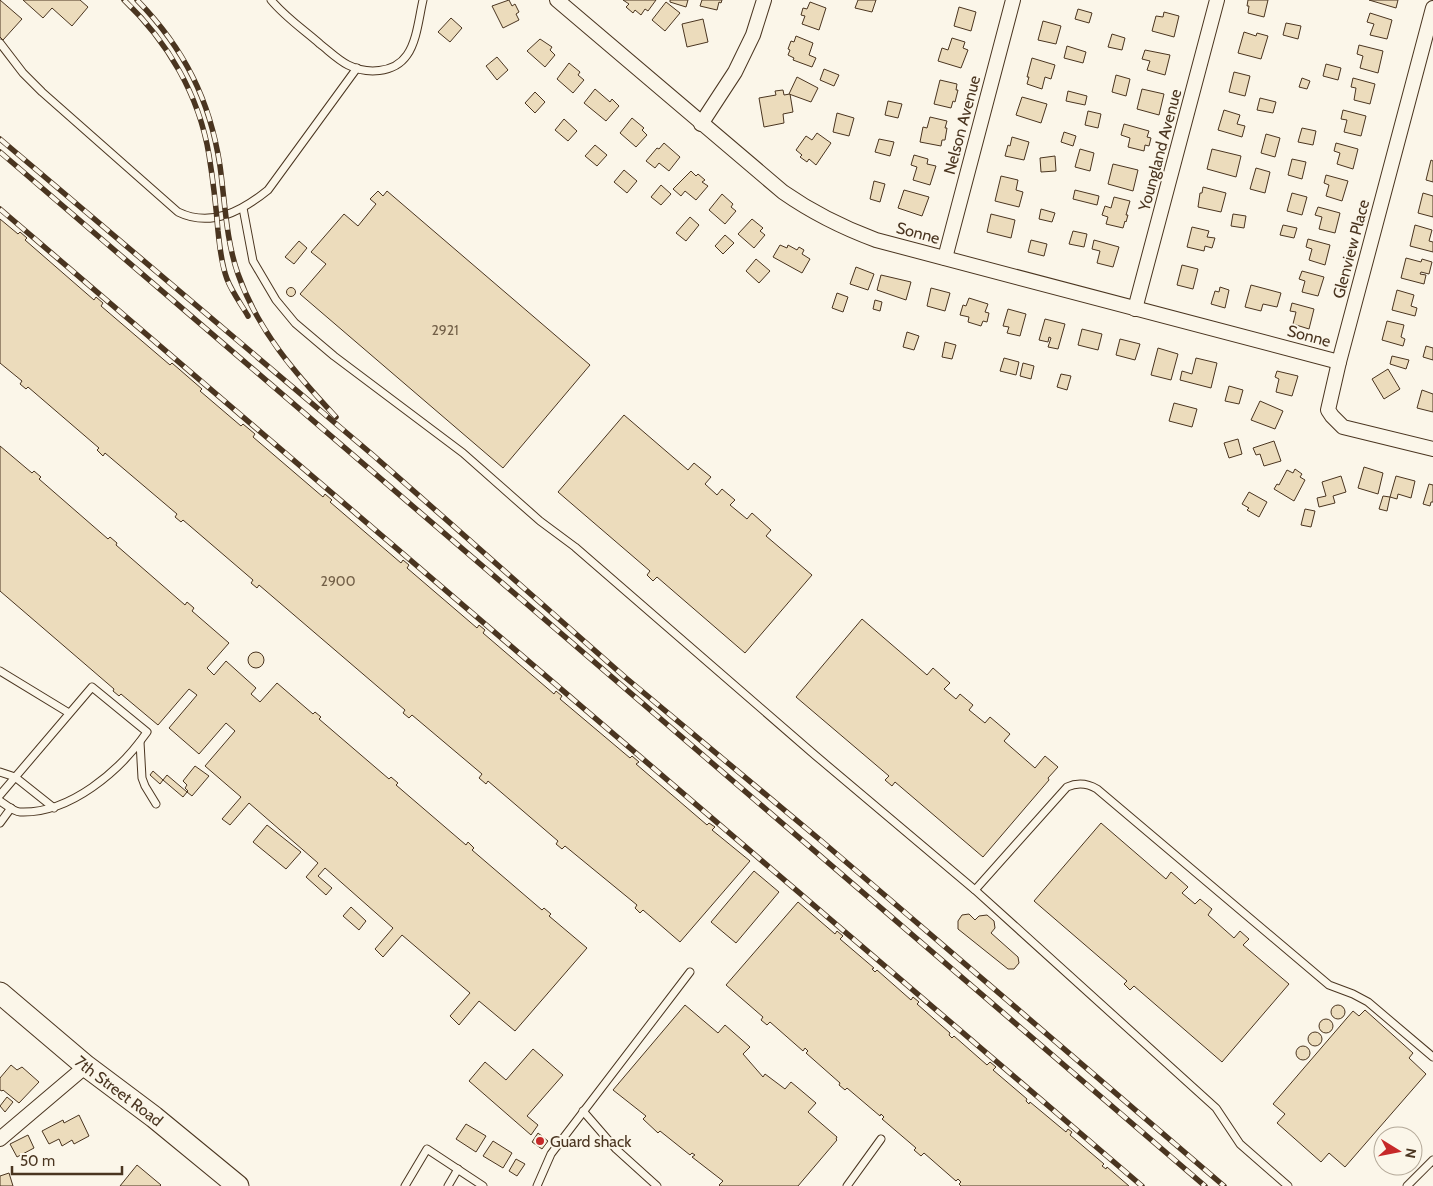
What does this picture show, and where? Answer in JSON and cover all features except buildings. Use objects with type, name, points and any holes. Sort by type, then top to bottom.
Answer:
[{"type":"main road","name":"7th Street Road","points":[[0,993],[86,1066],[238,1186]]},
{"type":"street","name":"Sonne","points":[[557,0],[783,192],[807,210],[849,230],[876,240],[1339,362]]},
{"type":"street","points":[[701,124],[735,72],[753,35],[764,0]]},
{"type":"street","name":"Nelson Avenue","points":[[945,258],[1014,0]]},
{"type":"street","name":"Youngland Avenue","points":[[1135,309],[1217,0]]},
{"type":"street","name":"Glenview Place","points":[[1433,8],[1330,396],[1328,410],[1343,427],[1433,449]]},
{"type":"street","points":[[0,1140],[86,1066]]},
{"type":"lane","points":[[271,0],[288,17],[337,58],[348,65],[377,72],[401,63],[408,54],[413,42],[423,0]]},
{"type":"lane","points":[[0,43],[23,73],[42,92],[178,212],[197,219],[210,219],[226,215],[253,202],[268,190],[358,68]]},
{"type":"lane","points":[[242,208],[253,261],[276,300],[295,323],[334,356],[463,452],[540,521],[575,547],[816,756],[975,890],[1216,1108],[1240,1144],[1288,1186]]},
{"type":"lane","points":[[0,670],[69,714]]},
{"type":"lane","points":[[0,795],[92,687],[147,732],[126,759],[93,788],[54,808],[18,812],[0,801]]},
{"type":"lane","points":[[140,742],[142,778],[156,804]]},
{"type":"lane","points":[[0,772],[15,777],[54,808]]},
{"type":"lane","points":[[975,890],[1067,787],[1081,783],[1090,785],[1329,985],[1354,994],[1368,1002],[1433,1057]]},
{"type":"lane","points":[[0,823],[11,808]]},
{"type":"lane","points":[[537,1186],[551,1154],[690,972]]},
{"type":"lane","points":[[584,1111],[616,1149],[657,1186]]},
{"type":"lane","points":[[846,1186],[881,1139]]},
{"type":"lane","points":[[405,1186],[427,1149],[483,1186]]},
{"type":"lane","points":[[1407,1186],[1433,1160]]},
{"type":"lane","points":[[448,1186],[458,1169]]},
{"type":"railway","points":[[124,0],[140,16],[168,52],[198,111],[209,155],[223,267],[231,289],[248,316]]},
{"type":"railway","points":[[137,0],[154,18],[181,56],[202,97],[220,166],[231,248],[246,295],[267,333],[279,350],[336,417]]},
{"type":"railway","points":[[0,139],[374,456],[626,678],[825,844],[1224,1186]]},
{"type":"railway","points":[[0,152],[1205,1186]]},
{"type":"railway","points":[[0,209],[1142,1186]]},
{"type":"place","name":"Guard shack","points":[[540,1141]]}]
